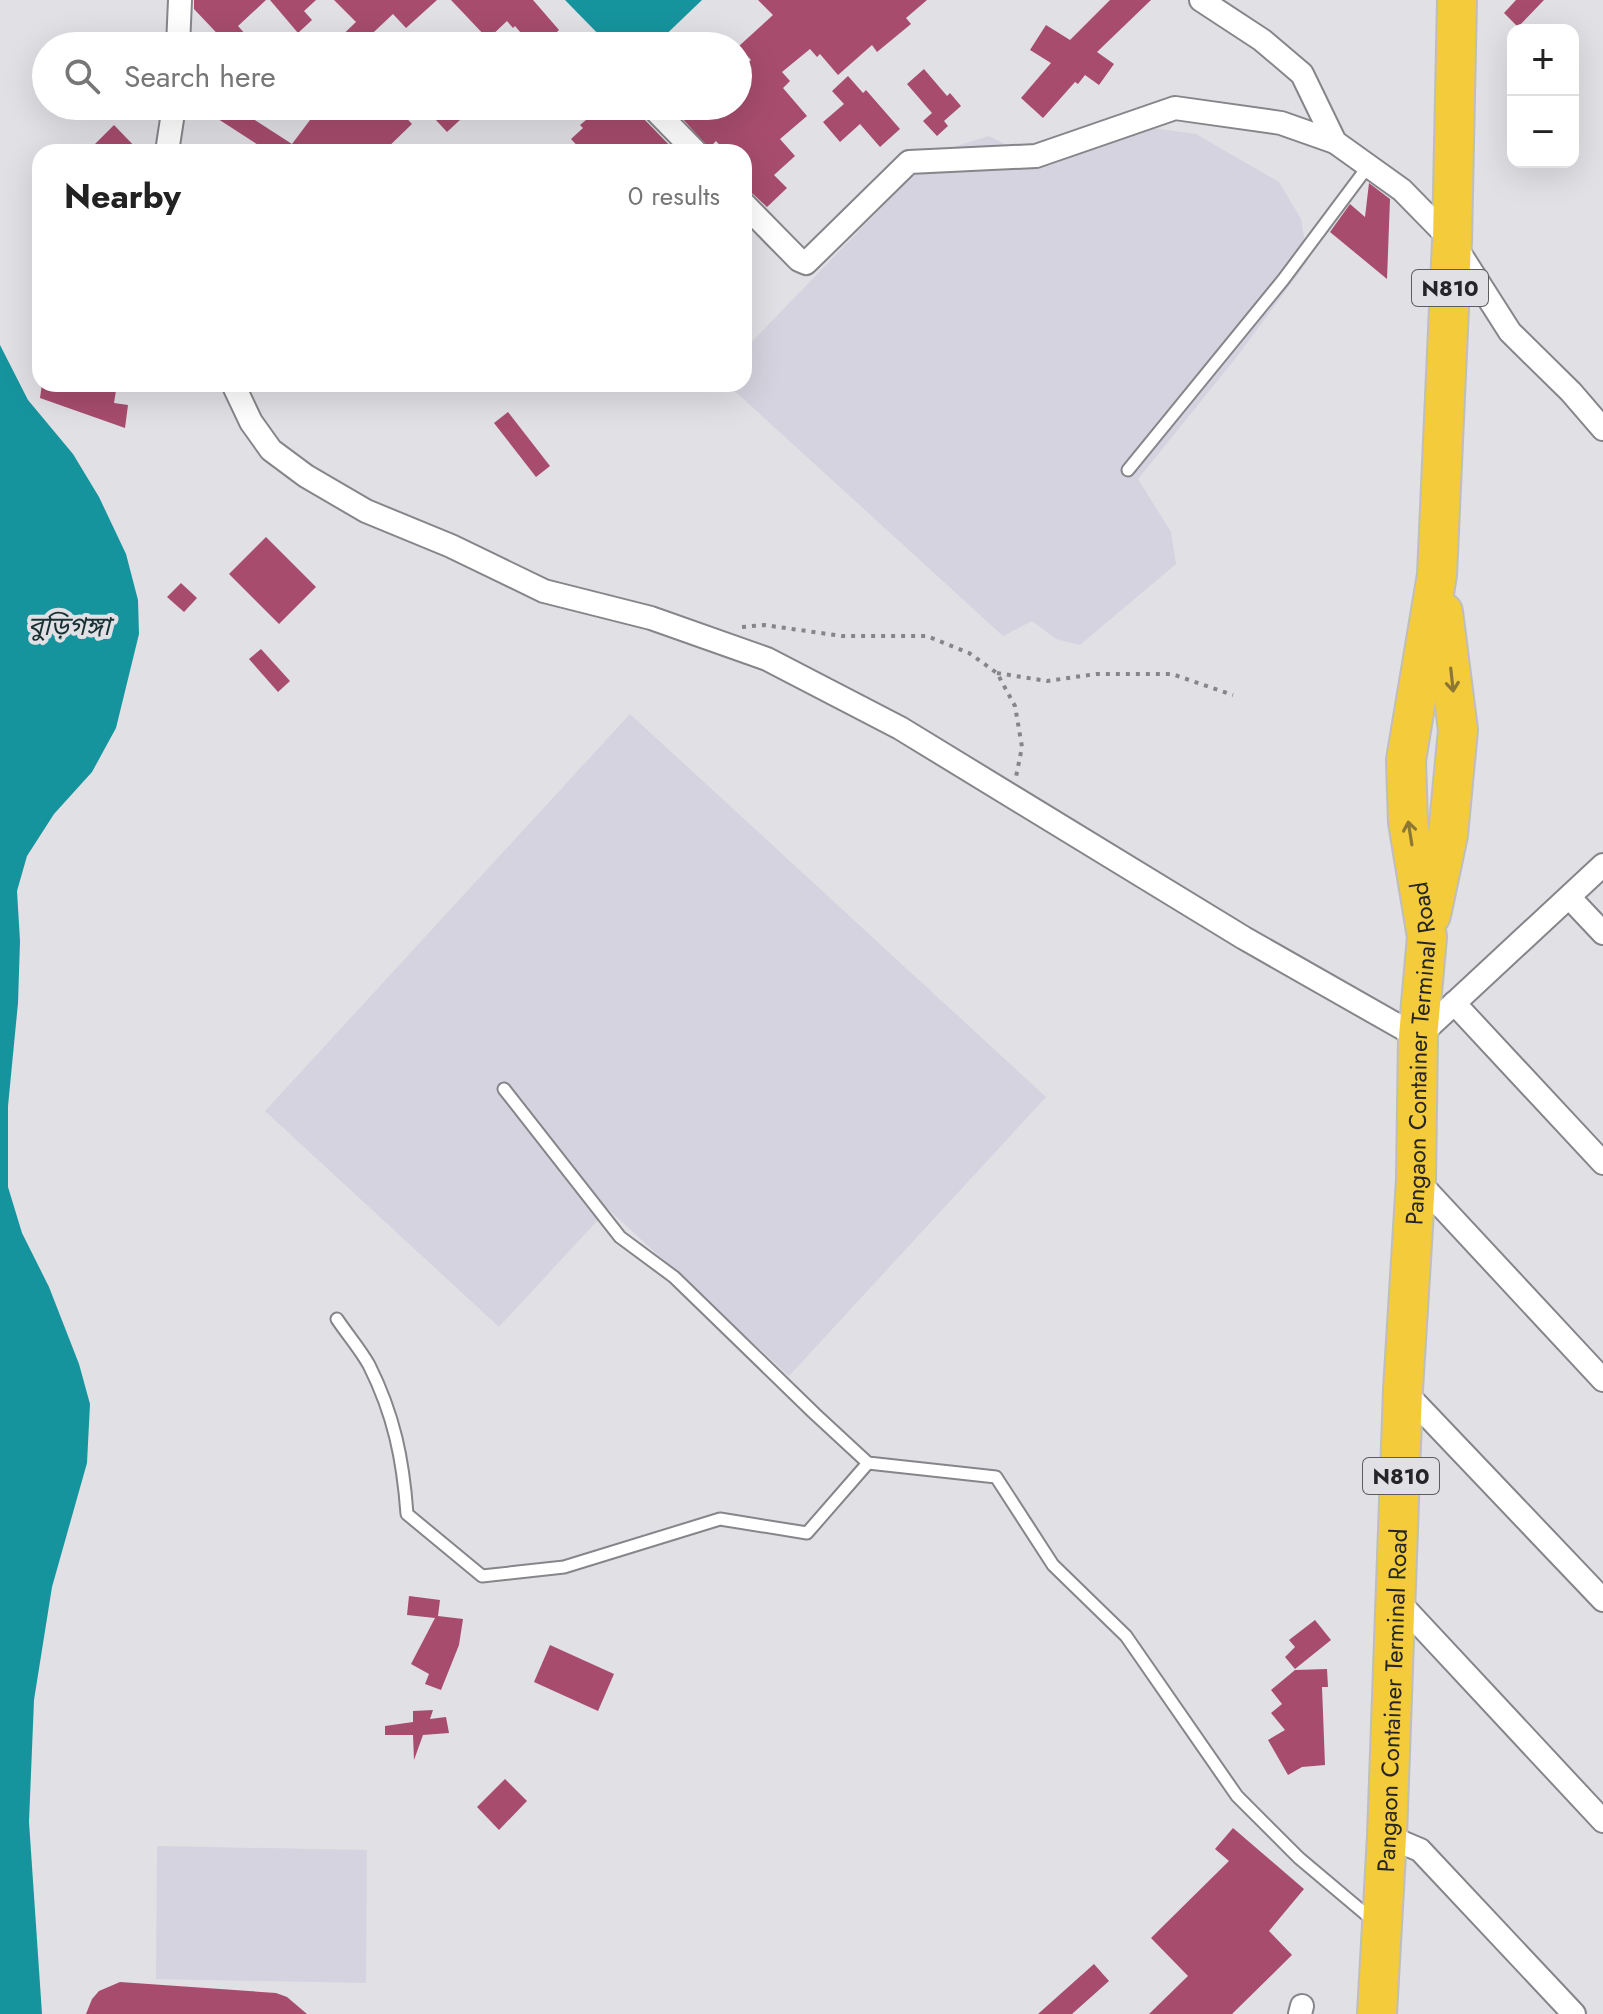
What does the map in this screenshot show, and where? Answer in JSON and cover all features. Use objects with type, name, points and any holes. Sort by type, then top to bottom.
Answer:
[{"type":"highway","name":"Pangaon Container Terminal Road","points":[[1377,2014],[1397,1600],[1403,1390],[1416,1179],[1418,1037],[1427,937],[1408,822],[1406,760],[1437,575],[1452,241],[1457,0]]},
{"type":"highway","name":"N810","points":[[1427,937],[1448,835],[1458,730],[1437,575]]},
{"type":"street","points":[[179,32],[180,0]]},
{"type":"street","points":[[1201,0],[1262,40],[1302,74],[1335,142]]},
{"type":"street","points":[[752,212],[799,260],[806,263],[909,162],[1036,156],[1175,108],[1281,123],[1335,142],[1402,190],[1452,241],[1510,332],[1571,392],[1603,429]]},
{"type":"street","points":[[168,144],[172,120]]},
{"type":"street","points":[[662,120],[681,144]]},
{"type":"street","points":[[237,392],[251,422],[271,450],[306,476],[366,511],[451,546],[544,591],[651,618],[767,659],[900,728],[1244,938],[1418,1037],[1603,865]]},
{"type":"street","points":[[1569,897],[1603,933]]},
{"type":"street","points":[[1454,1003],[1603,1163]]},
{"type":"street","points":[[1416,1179],[1603,1380]]},
{"type":"street","points":[[1403,1390],[1603,1600]]},
{"type":"street","points":[[1397,1600],[1603,1821]]},
{"type":"street","points":[[1387,1836],[1420,1850],[1574,2014]]},
{"type":"lane","points":[[1128,470],[1283,280],[1369,164]]},
{"type":"lane","points":[[504,1089],[620,1237],[674,1277],[868,1463],[996,1477],[1053,1565],[1126,1636],[1237,1796],[1299,1858],[1382,1927]]},
{"type":"lane","points":[[337,1319],[368,1363],[388,1410],[404,1465],[407,1514],[482,1576],[564,1567],[720,1519],[807,1533],[868,1463]]},
{"type":"path","points":[[735,628],[764,625],[842,636],[927,636],[969,653],[997,673],[1015,706],[1022,747],[1012,796]]},
{"type":"path","points":[[997,673],[1047,681],[1096,674],[1172,674],[1233,695]]},
{"type":"shaded area","points":[[1146,127],[1196,134],[1279,182],[1301,219],[1308,261],[1235,359],[1138,479],[1171,532],[1176,564],[1080,645],[1056,639],[1032,621],[1003,636],[736,392],[752,392],[752,342],[934,153],[989,136],[1049,166]]},
{"type":"shaded area","points":[[630,714],[1046,1097],[789,1376],[608,1209],[499,1327],[265,1111]]},
{"type":"shaded area","points":[[157,1846],[367,1850],[366,1983],[156,1979]]},
{"type":"water","points":[[565,0],[702,0],[669,32],[596,32]]},
{"type":"water","name":"বুড়িগঙ্গা","points":[[0,345],[28,400],[73,454],[99,497],[126,554],[138,600],[139,634],[116,728],[92,772],[54,814],[27,856],[17,891],[20,941],[18,1003],[8,1106],[8,1187],[22,1233],[49,1287],[79,1364],[90,1404],[87,1463],[52,1587],[34,1700],[29,1822],[42,2014],[0,2014]]},
{"type":"building","points":[[194,0],[266,0],[238,26],[243,32],[216,32],[194,9]]},
{"type":"building","points":[[270,0],[316,0],[304,11],[312,20],[297,32]]},
{"type":"building","points":[[334,0],[437,0],[406,28],[393,14],[374,32],[346,32],[356,22]]},
{"type":"building","points":[[451,0],[533,0],[559,30],[520,32],[507,21],[495,32],[481,32]]},
{"type":"building","points":[[758,0],[927,0],[906,18],[911,24],[877,52],[872,45],[838,75],[820,54],[817,57],[810,49],[782,72],[790,81],[783,88],[807,116],[780,139],[795,156],[774,175],[787,188],[767,207],[752,194],[752,144],[719,144],[716,141],[705,144],[684,120],[752,120],[752,34],[773,15]]},
{"type":"building","points":[[1110,0],[1151,0],[1097,52],[1114,64],[1099,85],[1085,75],[1043,118],[1021,98],[1051,63],[1030,50],[1046,25],[1070,40]]},
{"type":"building","points":[[1516,0],[1544,0],[1521,24],[1515,24],[1504,13]]},
{"type":"building","points":[[924,69],[947,96],[950,93],[961,106],[944,121],[948,126],[937,136],[923,121],[932,113],[907,84]]},
{"type":"building","points":[[848,76],[863,93],[866,90],[900,129],[880,147],[860,124],[840,142],[823,122],[844,104],[832,91]]},
{"type":"building","points":[[220,120],[255,120],[292,144],[257,144]]},
{"type":"building","points":[[310,120],[408,120],[412,124],[391,144],[292,144]]},
{"type":"building","points":[[436,120],[460,120],[447,132]]},
{"type":"building","points":[[586,120],[645,120],[668,144],[576,144],[571,139],[583,128],[580,125]]},
{"type":"building","points":[[114,125],[132,144],[95,144]]},
{"type":"building","points":[[1369,183],[1390,199],[1387,279],[1330,232],[1350,204],[1365,217]]},
{"type":"building","points":[[41,392],[116,392],[114,403],[128,405],[125,428],[40,398]]},
{"type":"building","points":[[508,412],[550,466],[536,477],[494,423]]},
{"type":"building","points":[[266,537],[316,587],[279,624],[229,574]]},
{"type":"building","points":[[181,583],[197,598],[184,612],[167,597]]},
{"type":"building","points":[[261,649],[290,681],[278,692],[249,659]]},
{"type":"building","points":[[409,1596],[440,1600],[438,1616],[463,1619],[459,1645],[441,1690],[425,1684],[429,1674],[411,1664],[435,1618],[407,1615]]},
{"type":"building","points":[[1315,1620],[1331,1640],[1295,1669],[1285,1657],[1295,1647],[1289,1640]]},
{"type":"building","points":[[550,1645],[614,1674],[598,1711],[534,1682]]},
{"type":"building","points":[[1327,1669],[1328,1687],[1322,1687],[1325,1765],[1302,1767],[1288,1775],[1268,1740],[1285,1730],[1271,1713],[1282,1704],[1271,1690],[1295,1670]]},
{"type":"building","points":[[433,1710],[430,1719],[446,1717],[449,1733],[423,1735],[414,1760],[413,1735],[385,1735],[385,1726],[413,1722],[413,1711]]},
{"type":"building","points":[[505,1779],[527,1801],[499,1830],[477,1807]]},
{"type":"building","points":[[1233,1828],[1304,1889],[1269,1931],[1292,1955],[1232,2014],[1149,2014],[1188,1976],[1151,1938],[1229,1861],[1215,1849]]},
{"type":"building","points":[[1094,1964],[1109,1981],[1072,2014],[1038,2014]]},
{"type":"building","points":[[120,1982],[276,1993],[287,1997],[307,2014],[86,2014],[99,1991]]}]
